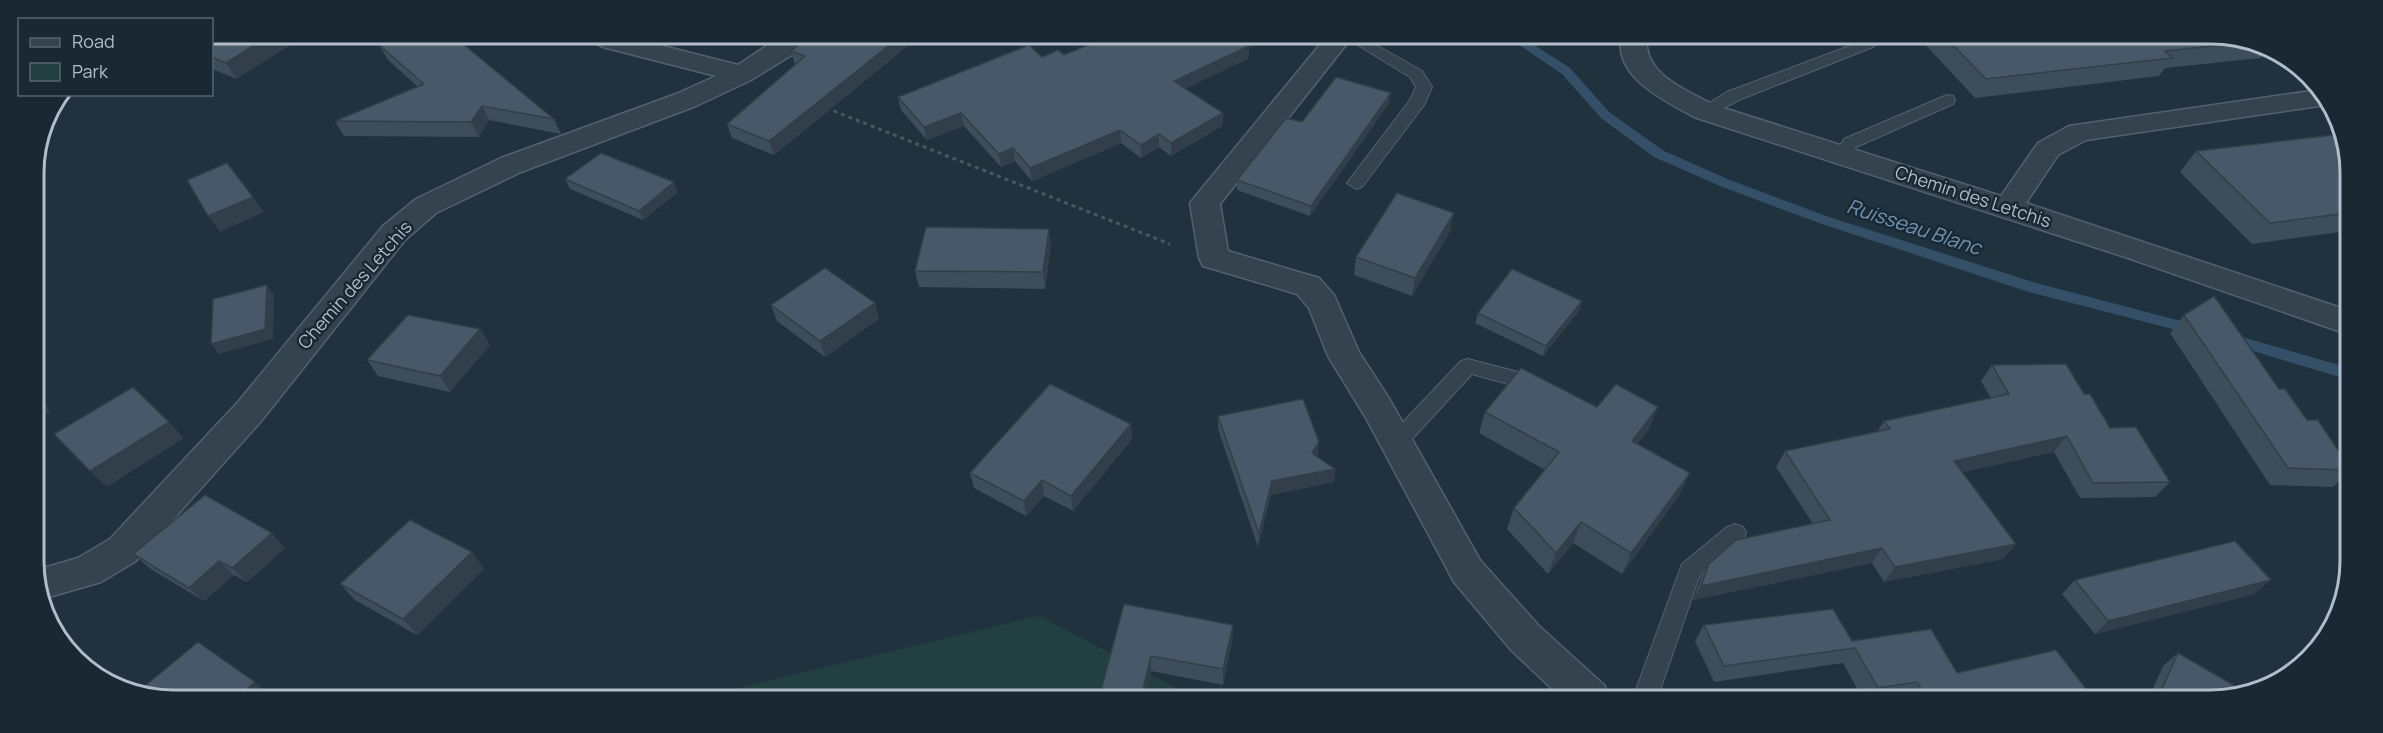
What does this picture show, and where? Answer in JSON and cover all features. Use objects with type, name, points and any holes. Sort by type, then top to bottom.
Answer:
[{"type":"street","points":[[620,44],[742,74]]},
{"type":"street","name":"Chemin des Letchis","points":[[46,583],[88,571],[123,550],[250,411],[394,234],[426,206],[502,169],[686,100],[742,74],[789,44]]},
{"type":"street","points":[[1334,44],[1205,203],[1214,258],[1308,286],[1323,303],[1344,356],[1396,443],[1467,571],[1525,638],[1581,689]]},
{"type":"street","name":"Chemin des Letchis","points":[[1633,44],[1636,61],[1656,84],[1704,111],[2139,250],[2340,320]]},
{"type":"street","points":[[2008,208],[2048,149],[2079,132],[2316,99]]},
{"type":"lane","points":[[1356,183],[1418,101],[1424,87],[1416,74],[1364,44]]},
{"type":"lane","points":[[1704,111],[1732,96],[1868,45]]},
{"type":"lane","points":[[1842,156],[1850,143],[1947,100]]},
{"type":"lane","points":[[1396,443],[1468,366],[1530,382]]},
{"type":"lane","points":[[1648,689],[1690,571],[1735,533]]},
{"type":"path","points":[[819,105],[1163,242],[1214,258]]},
{"type":"green space","points":[[1039,616],[1180,690],[730,690]]},
{"type":"building","points":[[213,44],[256,44],[226,63],[213,57]]},
{"type":"building","points":[[463,44],[554,119],[482,106],[471,122],[335,121],[424,84],[379,45]]},
{"type":"building","points":[[799,44],[891,44],[769,141],[727,124],[805,56],[791,51]]},
{"type":"building","points":[[1090,44],[1241,44],[1249,46],[1174,81],[1223,113],[1171,143],[1159,134],[1141,145],[1120,130],[1030,168],[1013,148],[999,154],[961,113],[924,127],[898,97],[1029,45],[1042,57],[1058,50],[1064,55]]},
{"type":"building","points":[[1952,44],[2225,45],[2165,51],[2172,58],[1986,79]]},
{"type":"building","points":[[1336,77],[1391,93],[1311,206],[1237,180],[1286,118],[1302,122]]},
{"type":"building","points":[[2334,135],[2340,173],[2340,214],[2270,223],[2196,151]]},
{"type":"building","points":[[601,153],[674,182],[639,211],[565,179]]},
{"type":"building","points":[[227,163],[253,197],[208,216],[187,180]]},
{"type":"building","points":[[1397,193],[1454,213],[1415,278],[1356,257]]},
{"type":"building","points":[[926,227],[1049,229],[1043,272],[915,271]]},
{"type":"building","points":[[825,268],[875,303],[820,341],[771,305]]},
{"type":"building","points":[[1512,269],[1582,301],[1546,346],[1478,313]]},
{"type":"building","points":[[267,285],[265,329],[211,344],[213,299]]},
{"type":"building","points":[[2214,296],[2279,389],[2285,389],[2307,420],[2318,420],[2340,453],[2340,470],[2288,468],[2184,315]]},
{"type":"building","points":[[408,315],[480,329],[440,376],[367,360]]},
{"type":"building","points":[[2066,364],[2084,394],[2090,394],[2110,428],[2136,427],[2170,482],[2093,483],[2067,436],[1954,461],[2016,544],[1895,567],[1882,548],[1701,586],[1709,564],[1736,540],[1830,520],[1785,451],[1890,429],[1884,421],[2009,394],[1992,365]]},
{"type":"building","points":[[1521,368],[1597,407],[1616,384],[1658,407],[1632,441],[1690,473],[1631,553],[1581,522],[1556,553],[1514,508],[1559,452],[1485,412]]},
{"type":"building","points":[[1050,384],[1131,424],[1071,496],[1042,480],[1024,501],[970,473]]},
{"type":"building","points":[[133,387],[169,422],[90,471],[54,434]]},
{"type":"building","points":[[1303,399],[1319,442],[1312,453],[1335,469],[1272,481],[1259,534],[1218,416]]},
{"type":"building","points":[[205,495],[272,533],[232,568],[219,561],[189,588],[133,554]]},
{"type":"building","points":[[410,520],[472,552],[403,619],[340,584]]},
{"type":"building","points":[[2235,541],[2271,580],[2108,621],[2075,580]]},
{"type":"building","points":[[1124,604],[1233,625],[1223,669],[1151,656],[1143,690],[1101,690]]},
{"type":"building","points":[[1833,609],[1852,641],[1931,629],[1957,673],[2056,650],[2086,689],[1921,689],[1917,682],[1878,688],[1855,648],[1724,666],[1704,625]]},
{"type":"building","points":[[198,642],[255,682],[246,690],[173,690],[145,686]]},
{"type":"building","points":[[2178,653],[2236,686],[2219,689],[2162,689]]},
{"type":"waterway","name":"Ruisseau Blanc","points":[[1524,44],[1566,71],[1605,115],[1659,154],[1725,183],[1824,220],[2034,288],[2196,330]]},
{"type":"waterway","name":"Ruisseau Blanc","points":[[2228,338],[2340,371]]}]
